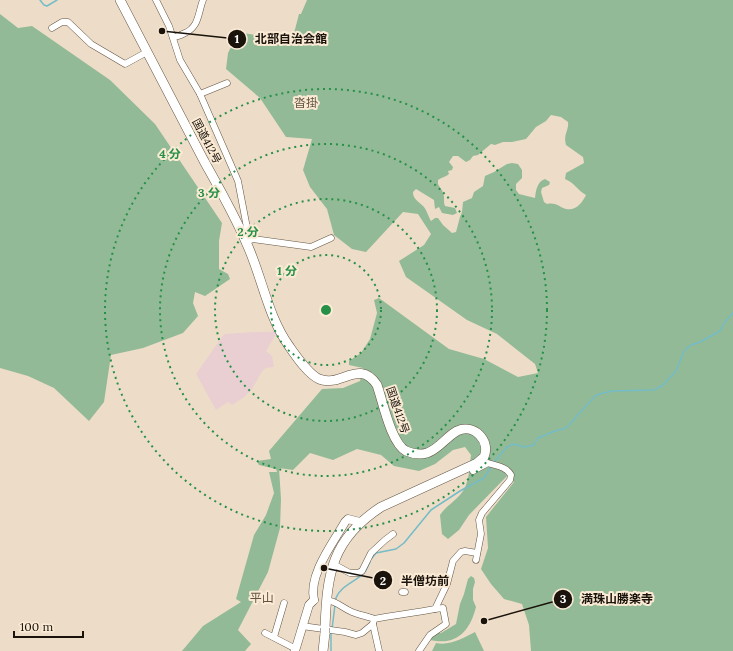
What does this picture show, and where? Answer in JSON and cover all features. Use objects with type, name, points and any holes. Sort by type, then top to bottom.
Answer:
[{"type":"highway","name":"国道412号","points":[[120,0],[246,242],[280,332],[313,375],[319,379],[330,381],[358,373],[369,376],[377,385],[397,442],[401,447],[412,453],[422,454],[433,450],[458,431],[466,430],[476,432],[484,440],[486,450],[484,457],[474,468],[381,507],[360,522],[346,538],[333,564],[329,580],[332,601],[324,651]]},
{"type":"main road","points":[[314,600],[312,592],[318,568],[345,522],[348,519],[360,522]]},
{"type":"main road","points":[[295,650],[309,605],[314,600],[332,601]]},
{"type":"street","points":[[156,0],[165,17],[180,60],[200,94],[238,181],[248,233],[246,242]]},
{"type":"street","points":[[173,37],[193,28],[197,21],[203,0]]},
{"type":"street","points":[[52,28],[66,21],[91,44],[125,64],[147,52]]},
{"type":"street","points":[[200,94],[227,82]]},
{"type":"street","points":[[246,242],[253,239],[311,247],[331,238]]},
{"type":"street","points":[[435,609],[441,600],[447,584],[453,561],[461,552],[465,551],[476,557],[481,534],[479,520],[482,513],[511,478],[511,475],[507,470],[488,463],[474,468]]},
{"type":"street","points":[[333,564],[350,573],[361,574],[365,565],[385,540],[393,534]]},
{"type":"street","points":[[332,601],[353,613],[374,622]]},
{"type":"street","points":[[274,637],[284,603]]},
{"type":"street","points":[[302,626],[358,634],[366,630],[382,617],[443,608],[446,624],[430,635],[419,651]]},
{"type":"street","points":[[374,622],[379,651]]},
{"type":"street","points":[[265,633],[295,650]]},
{"type":"shaded area","points":[[274,329],[276,334],[266,351],[272,356],[274,367],[263,370],[252,389],[243,398],[232,405],[228,402],[216,410],[196,374],[224,334],[271,332]]},
{"type":"green space","points":[[307,0],[733,0],[733,651],[531,651],[529,625],[522,604],[504,599],[481,569],[488,548],[486,517],[514,482],[507,476],[469,515],[459,530],[448,539],[442,534],[440,515],[460,495],[466,486],[471,455],[465,447],[453,450],[435,464],[419,471],[394,466],[381,455],[357,449],[333,460],[310,453],[293,470],[279,468],[281,499],[280,528],[268,572],[238,630],[251,644],[245,651],[182,651],[203,626],[241,602],[236,599],[254,535],[266,515],[274,493],[269,472],[277,472],[276,469],[259,465],[257,461],[271,459],[269,451],[322,389],[343,388],[360,381],[363,368],[349,365],[349,361],[361,353],[370,339],[377,313],[374,300],[379,298],[449,349],[484,359],[518,377],[538,373],[535,364],[497,334],[467,320],[406,277],[399,261],[424,245],[431,234],[418,214],[403,212],[366,252],[352,249],[334,235],[327,209],[310,187],[303,170],[312,139],[286,137],[260,98],[226,69],[228,53],[237,35],[243,33],[292,41],[299,14],[301,14]],"holes":[[[551,115],[561,117],[568,122],[565,138],[566,145],[583,157],[584,163],[566,173],[565,179],[571,182],[586,195],[576,208],[566,209],[555,204],[547,204],[544,202],[541,192],[542,188],[549,185],[550,182],[545,179],[542,180],[536,189],[535,198],[519,194],[516,190],[516,184],[522,178],[522,170],[518,164],[512,163],[507,164],[485,176],[483,186],[474,192],[472,198],[463,202],[462,212],[456,232],[452,233],[438,218],[431,221],[424,208],[416,200],[413,192],[416,189],[434,200],[435,209],[439,207],[442,213],[453,215],[457,213],[455,208],[445,206],[444,195],[438,184],[438,180],[448,175],[448,171],[452,170],[453,167],[449,162],[453,156],[458,156],[466,162],[473,156],[478,155],[491,144],[495,145],[503,142],[526,139],[536,127],[546,121]]]},
{"type":"green space","points":[[0,14],[18,28],[32,26],[110,80],[155,124],[222,223],[219,241],[219,269],[228,274],[230,279],[205,296],[195,292],[193,303],[198,316],[183,333],[143,348],[111,355],[104,402],[89,421],[54,388],[28,376],[0,368]]},
{"type":"green space","points":[[471,576],[474,578],[475,582],[473,589],[473,600],[476,607],[466,630],[455,639],[448,641],[430,640],[435,632],[441,633],[456,624],[460,604],[468,579]]},
{"type":"green space","points":[[475,632],[484,651],[432,651],[436,643],[441,644],[451,642]]},
{"type":"waterway","points":[[40,0],[47,6],[57,0]]},
{"type":"waterway","points":[[494,462],[507,447],[514,444],[524,447],[534,445],[538,438],[566,428],[596,395],[612,391],[654,390],[663,385],[676,371],[684,351],[691,345],[700,342],[720,331],[724,323],[733,313]]},
{"type":"waterway","points":[[372,558],[376,553],[396,549],[404,543],[431,510],[460,491],[484,478],[492,465]]},
{"type":"waterway","points":[[335,601],[343,588],[364,573],[370,562]]},
{"type":"waterway","points":[[332,629],[335,605]]},
{"type":"waterway","points":[[331,633],[331,651]]},
{"type":"place","name":"北部自治会館","points":[[162,31]]},
{"type":"place","name":"半僧坊前","points":[[324,568]]},
{"type":"place","name":"満珠山勝楽寺","points":[[484,621]]},
{"type":"district","name":"沓掛","points":[[306,103]]},
{"type":"district","name":"平山","points":[[262,598]]}]
